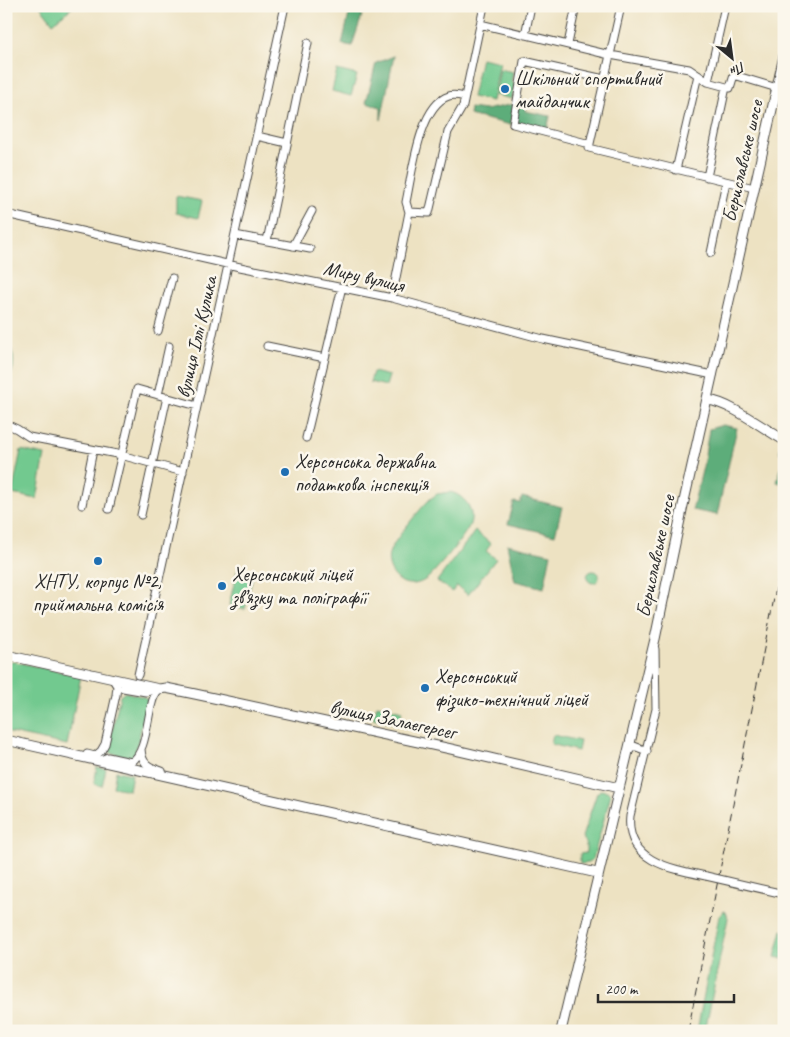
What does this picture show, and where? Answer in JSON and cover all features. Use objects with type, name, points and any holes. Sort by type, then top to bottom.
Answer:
[{"type":"main road","name":"Бериславське шосе","points":[[561,1031],[597,873],[655,639],[682,510],[784,56]]},
{"type":"main road","points":[[708,400],[718,401],[728,406],[784,440]]},
{"type":"main road","points":[[6,655],[112,678]]},
{"type":"main road","name":"вулиця Залаегерсег","points":[[112,678],[126,685],[144,689],[158,688],[180,691],[441,747],[619,788]]},
{"type":"main road","points":[[6,740],[97,761],[111,761],[166,777],[597,873]]},
{"type":"street","name":"вулиця Іллі Кулика","points":[[138,675],[285,6]]},
{"type":"street","points":[[409,212],[429,213],[448,132],[463,106],[484,6]]},
{"type":"street","points":[[525,34],[531,6]]},
{"type":"street","points":[[568,44],[576,6]]},
{"type":"street","points":[[589,146],[621,6]]},
{"type":"street","points":[[708,82],[725,6]]},
{"type":"street","name":"Бериславське шосе","points":[[480,24],[610,55],[689,70],[708,82],[730,88],[734,75],[777,88]]},
{"type":"street","points":[[268,241],[308,43]]},
{"type":"street","points":[[604,78],[524,61],[513,124],[676,170],[754,188]]},
{"type":"street","points":[[676,170],[698,75]]},
{"type":"street","points":[[707,177],[726,87]]},
{"type":"street","points":[[392,298],[409,212],[406,202],[421,133],[434,106],[450,95],[465,97]]},
{"type":"street","points":[[256,136],[287,142]]},
{"type":"street","points":[[711,253],[726,182]]},
{"type":"street","points":[[293,246],[312,211]]},
{"type":"street","name":"Миру вулиця","points":[[6,214],[392,298],[543,339],[713,375]]},
{"type":"street","points":[[235,235],[310,249]]},
{"type":"street","points":[[158,331],[172,278]]},
{"type":"street","points":[[306,438],[342,287]]},
{"type":"street","points":[[158,395],[169,346]]},
{"type":"street","points":[[266,346],[325,358]]},
{"type":"street","points":[[110,509],[137,389],[198,406]]},
{"type":"street","points":[[141,515],[167,397]]},
{"type":"street","points":[[6,424],[29,437],[122,456],[183,472]]},
{"type":"street","points":[[82,505],[93,450]]},
{"type":"street","points":[[655,639],[656,709],[630,824],[632,840],[640,851],[657,862],[682,871],[784,894]]},
{"type":"street","points":[[116,695],[138,675],[152,702]]},
{"type":"street","points":[[112,678],[117,686],[105,744],[105,752],[111,761],[131,762],[136,759],[141,747],[152,702],[158,688]]},
{"type":"street","points":[[69,753],[95,756],[101,752],[105,744]]},
{"type":"street","points":[[628,753],[634,746],[647,751]]},
{"type":"street","points":[[141,747],[142,757],[149,768],[181,779]]},
{"type":"green space","points":[[40,6],[74,6],[53,23]]},
{"type":"green space","points":[[351,6],[365,6],[352,46],[342,44]]},
{"type":"green space","points":[[394,56],[381,120],[381,107],[366,103],[376,63]]},
{"type":"green space","points":[[481,58],[500,62],[492,101],[472,97]]},
{"type":"green space","name":"Шкільний спортивний майданчик","points":[[500,69],[513,72],[511,82],[515,83],[512,99],[495,95]]},
{"type":"green space","points":[[337,70],[357,75],[351,96],[332,91]]},
{"type":"green space","points":[[518,103],[525,105],[525,111],[550,116],[547,130],[516,122]]},
{"type":"green space","points":[[514,104],[511,125],[469,115],[470,108],[485,110]]},
{"type":"green space","points":[[176,196],[202,201],[198,218],[176,213]]},
{"type":"green space","points":[[6,336],[11,349],[13,365],[6,384]]},
{"type":"green space","points":[[373,372],[389,376],[386,386],[370,382]]},
{"type":"green space","points":[[723,425],[737,428],[717,515],[692,510],[703,467],[709,429]]},
{"type":"green space","points":[[780,447],[784,448],[784,456],[780,453]]},
{"type":"green space","points":[[21,450],[45,455],[37,499],[12,494]]},
{"type":"green space","points":[[784,456],[784,484],[777,482]]},
{"type":"green space","points":[[450,492],[464,499],[470,508],[471,518],[468,529],[429,577],[423,581],[411,584],[400,581],[393,574],[389,565],[390,551],[402,532],[430,499],[437,494]]},
{"type":"green space","points":[[522,497],[562,507],[555,535],[508,524],[514,502],[520,503]]},
{"type":"green space","points":[[475,531],[491,544],[486,551],[496,559],[468,595],[457,586],[452,592],[437,581]]},
{"type":"green space","points":[[507,544],[551,554],[544,588],[515,581]]},
{"type":"green space","points":[[237,571],[253,575],[245,609],[229,605]]},
{"type":"green space","points":[[591,571],[595,571],[599,577],[595,583],[591,583],[587,579],[587,575]]},
{"type":"green space","points":[[6,660],[81,676],[67,745],[6,732]]},
{"type":"green space","points":[[125,692],[144,697],[148,700],[135,754],[132,757],[111,753],[108,749],[120,696]]},
{"type":"green space","points":[[377,705],[402,711],[399,724],[373,718]]},
{"type":"green space","points":[[553,735],[580,741],[578,751],[551,744]]},
{"type":"green space","points":[[97,767],[106,769],[102,786],[94,784]]},
{"type":"green space","points":[[116,771],[132,774],[129,790],[113,787]]},
{"type":"green space","points":[[600,790],[611,794],[593,859],[588,863],[580,864],[580,854],[586,853],[586,843],[582,837],[597,793]]},
{"type":"green space","points":[[724,911],[728,918],[705,1031],[697,1031],[719,916]]},
{"type":"green space","points":[[782,930],[784,931],[784,959],[775,957]]},
{"type":"railway","points":[[688,1031],[784,548]]},
{"type":"place","name":"Шкільний спортивний майданчик","points":[[505,89]]},
{"type":"place","name":"Херсонська державна податкова інспекція","points":[[285,472]]},
{"type":"place","name":"ХНТУ, корпус №2, приймальна комісія","points":[[98,561]]},
{"type":"place","name":"Херсонський ліцей зв’язку та поліграфії","points":[[222,586]]},
{"type":"place","name":"Херсонський фізико-технічний ліцей","points":[[425,688]]}]
